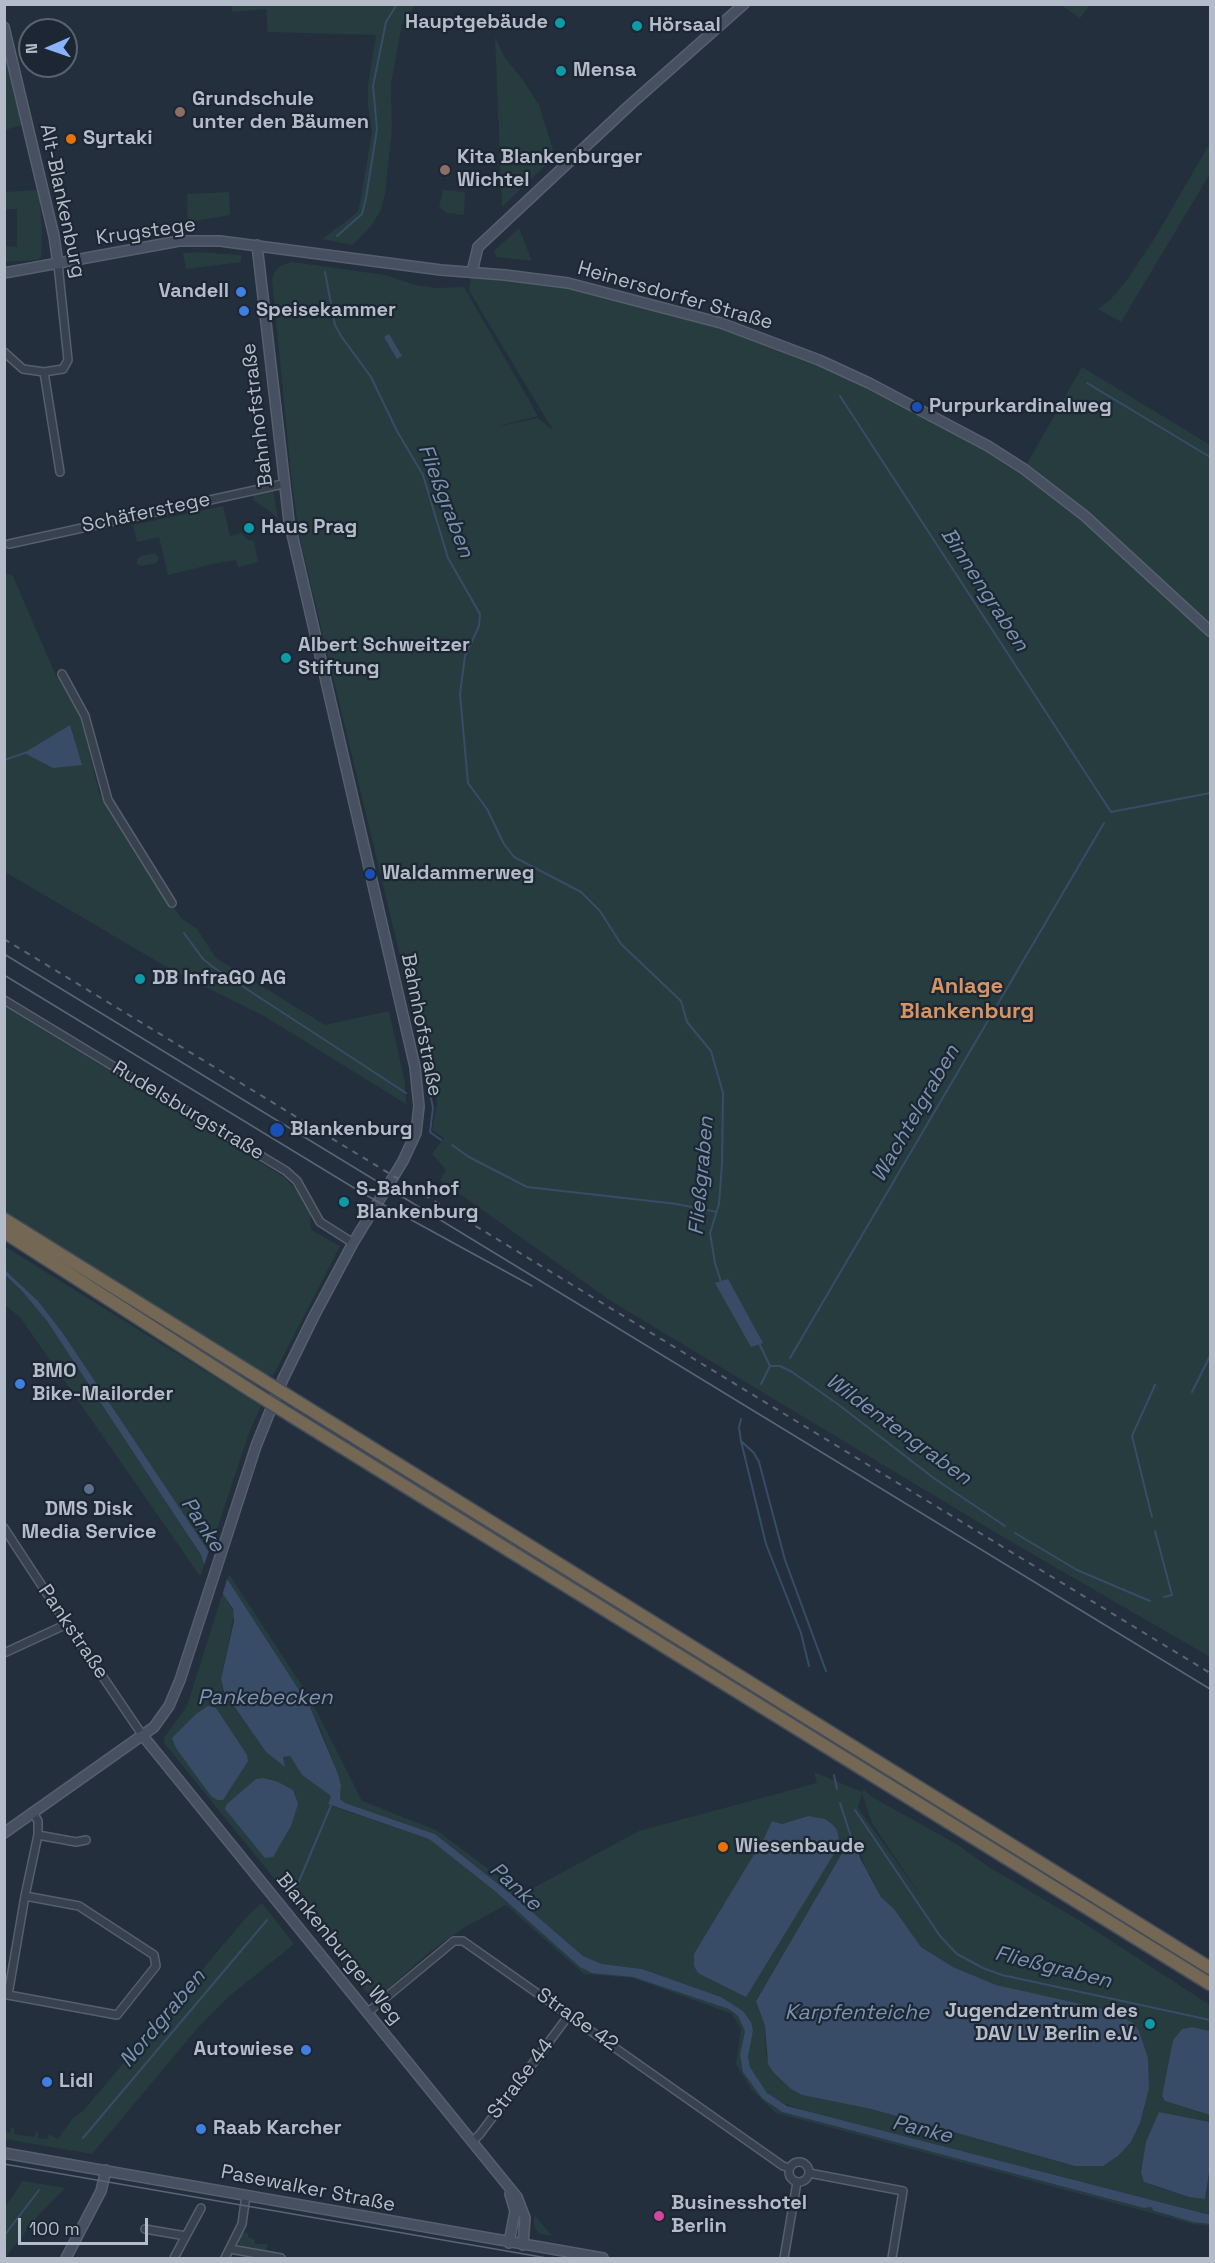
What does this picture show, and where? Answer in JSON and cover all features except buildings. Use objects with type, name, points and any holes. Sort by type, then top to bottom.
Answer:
[{"type":"highway","points":[[4,1219],[1210,1968]]},
{"type":"highway","points":[[4,1232],[253,1392],[1210,1984]]},
{"type":"main road","points":[[472,272],[478,247],[744,4]]},
{"type":"main road","name":"Alt-Blankenburg","points":[[4,27],[8,59],[54,236],[58,264]]},
{"type":"main road","name":"Krugstege","points":[[4,273],[180,241],[220,241],[257,245]]},
{"type":"main road","name":"Heinersdorfer Straße","points":[[257,245],[568,284],[709,320],[790,348],[870,383],[951,425],[1024,469],[1085,516],[1210,631]]},
{"type":"main road","name":"Bahnhofstraße","points":[[4,1833],[143,1736],[159,1722],[175,1695],[256,1446],[283,1379],[353,1243],[416,1133],[419,1094],[289,520],[257,245]]},
{"type":"main road","name":"Blankenburger Weg","points":[[143,1736],[517,2197],[523,2208],[526,2225],[523,2245]]},
{"type":"main road","name":"Pasewalker Straße","points":[[5,2154],[603,2259]]},
{"type":"main road","points":[[66,2259],[98,2198],[106,2170]]},
{"type":"main road","name":"Blankenburger Weg","points":[[507,2186],[515,2211],[509,2243]]},
{"type":"street","name":"Alt-Blankenburg","points":[[44,372],[63,369],[68,360],[58,264]]},
{"type":"street","points":[[4,352],[23,369],[44,372],[60,472]]},
{"type":"street","name":"Schäferstege","points":[[9,544],[284,484]]},
{"type":"street","points":[[62,674],[85,716],[108,800],[172,903]]},
{"type":"street","name":"Rudelsburgstraße","points":[[4,1000],[286,1171],[297,1181],[320,1222],[353,1243]]},
{"type":"street","name":"Pankstraße","points":[[4,1528],[143,1736]]},
{"type":"street","points":[[4,1653],[67,1624]]},
{"type":"street","points":[[25,1896],[79,1906],[154,1955],[156,1966],[117,2015],[8,1995],[25,1896],[38,1835],[39,1821],[33,1813]]},
{"type":"street","points":[[38,1835],[76,1842],[86,1840]]},
{"type":"street","name":"Straße 42","points":[[367,2013],[454,1941],[462,1941],[783,2166],[790,2168]]},
{"type":"street","name":"Straße 44","points":[[472,2142],[569,2015]]},
{"type":"street","points":[[800,2162],[807,2167],[809,2173],[804,2181],[797,2181],[790,2176],[790,2168],[794,2163],[800,2162]]},
{"type":"street","points":[[809,2173],[903,2191],[892,2259]]},
{"type":"street","points":[[784,2259],[797,2181]]},
{"type":"street","points":[[225,2259],[242,2224],[246,2195]]},
{"type":"street","points":[[174,2259],[201,2208]]},
{"type":"street","points":[[145,2229],[186,2236]]},
{"type":"street","points":[[230,2249],[281,2259]]},
{"type":"green space","points":[[232,5],[415,5],[402,24],[391,84],[392,129],[385,194],[381,210],[371,226],[352,245],[322,239],[358,211],[372,132],[368,85],[376,35],[268,32],[266,9],[232,12]]},
{"type":"green space","points":[[1061,5],[1090,5],[1080,18]]},
{"type":"green space","points":[[495,37],[505,58],[539,105],[555,156],[502,207]]},
{"type":"green space","points":[[5,64],[9,66],[23,125],[5,130]]},
{"type":"green space","points":[[1210,143],[1210,174],[1121,322],[1098,309],[1110,300],[1127,280],[1156,236]]},
{"type":"green space","points":[[39,190],[41,257],[37,260],[5,262],[4,216],[6,246],[17,247],[17,209],[5,209],[5,192]]},
{"type":"green space","points":[[443,190],[465,192],[464,215],[447,213],[439,207]]},
{"type":"green space","points":[[229,192],[230,215],[188,222],[187,194]]},
{"type":"green space","points":[[519,228],[532,261],[496,257],[494,251]]},
{"type":"green space","points":[[183,253],[241,255],[241,262],[186,269]]},
{"type":"green space","points":[[292,262],[385,275],[415,285],[436,288],[464,287],[538,416],[491,428],[538,418],[553,430],[469,290],[472,272],[505,275],[642,302],[819,360],[1024,469],[1082,367],[1210,445],[1210,1657],[998,1534],[611,1301],[440,1180],[446,1170],[432,1154],[444,1138],[432,1130],[437,1104],[436,1094],[431,1085],[299,535],[272,279],[280,266]]},
{"type":"green space","points":[[273,490],[278,519],[254,501],[253,495]]},
{"type":"green space","points":[[223,506],[230,536],[242,533],[246,539],[254,541],[258,562],[238,567],[236,560],[168,575],[159,537],[137,542],[133,525]]},
{"type":"green space","points":[[155,553],[159,558],[156,563],[141,566],[137,564],[137,559],[141,556]]},
{"type":"green space","points":[[12,574],[57,678],[62,678],[82,719],[99,793],[181,918],[197,929],[216,958],[325,1025],[389,1011],[405,1083],[406,1104],[264,1016],[170,969],[5,872],[4,575]],"holes":[[[69,726],[81,765],[73,765],[25,754]]]},
{"type":"green space","points":[[4,1006],[284,1177],[298,1192],[310,1211],[311,1230],[340,1246],[273,1376],[261,1372],[5,1214]]},
{"type":"green space","points":[[4,1246],[261,1406],[250,1430],[209,1553],[62,1332],[38,1301],[5,1270]]},
{"type":"green space","points":[[4,1275],[22,1291],[47,1321],[156,1485],[201,1556],[204,1565],[200,1576],[20,1317],[5,1305]]},
{"type":"green space","points":[[229,1574],[310,1698],[362,1801],[436,1830],[522,1894],[639,1831],[817,1783],[814,1772],[862,1792],[864,1790],[1082,1922],[1210,2005],[1210,2031],[1192,2027],[1182,2029],[1173,2040],[1162,2096],[1165,2101],[1210,2115],[1210,2122],[1159,2112],[1141,2173],[1144,2182],[1157,2187],[1189,2197],[1206,2197],[1210,2167],[1210,2215],[802,2110],[778,2101],[767,2093],[750,2067],[748,2057],[753,2031],[743,2011],[721,1997],[642,1969],[602,1964],[583,1956],[516,1898],[435,1834],[345,1803],[340,1799],[341,1785],[338,1774],[310,1707],[227,1580]],"holes":[[[862,1793],[872,1823],[923,1899],[858,1808]],[[808,1816],[764,1838],[772,1821],[782,1824]],[[852,1840],[860,1851],[866,1870],[881,1897],[894,1909],[921,1947],[953,1967],[996,1985],[1110,2016],[1139,2031],[1148,2058],[1149,2089],[1140,2123],[1131,2142],[1118,2156],[1103,2166],[1075,2166],[871,2109],[802,2095],[791,2089],[766,2056],[765,2026],[756,2000],[848,1843]]]},
{"type":"green space","points":[[223,1592],[234,1614],[221,1679],[223,1692],[266,1752],[285,1766],[283,1757],[290,1756],[302,1775],[331,1796],[328,1804],[429,1839],[496,1892],[581,1967],[633,1977],[729,2008],[738,2016],[745,2031],[740,2054],[772,2106],[782,2112],[1144,2208],[1151,2207],[1154,2211],[1169,2216],[1210,2224],[1210,2226],[1193,2224],[776,2113],[751,2089],[736,2064],[741,2029],[732,2014],[633,1978],[584,1974],[506,1905],[465,1927],[427,1954],[377,1999],[372,1999],[165,1744],[164,1738],[187,1706]]},
{"type":"green space","points":[[262,1903],[294,1944],[227,1998],[196,2030],[92,2154],[5,2139],[5,2132],[10,2133],[11,2127],[14,2128],[14,2134],[34,2137],[38,2132],[38,2138],[47,2139],[49,2134],[58,2139],[73,2118],[84,2110],[250,1913]]},
{"type":"green space","points":[[23,2181],[65,2188],[42,2211],[5,2258],[5,2207]]},
{"type":"green space","points":[[534,2215],[552,2236],[538,2233],[534,2225]]},
{"type":"green space","points":[[243,2232],[248,2233],[248,2237],[255,2240],[255,2244],[268,2244],[266,2252],[241,2247],[238,2241]]},
{"type":"water","points":[[389,334],[402,356],[397,359],[384,337]]},
{"type":"water","points":[[70,725],[82,765],[53,768],[24,753]]},
{"type":"water","name":"Pankebecken","points":[[5,1270],[38,1301],[62,1332],[310,1707],[338,1774],[341,1785],[340,1799],[345,1803],[435,1834],[516,1898],[583,1956],[602,1964],[642,1969],[721,1997],[743,2011],[751,2022],[753,2031],[748,2057],[750,2067],[767,2093],[787,2106],[1210,2215],[1210,2224],[1193,2222],[1154,2211],[1151,2207],[1144,2208],[782,2112],[762,2098],[743,2072],[740,2054],[745,2031],[738,2016],[729,2009],[633,1977],[592,1973],[580,1967],[496,1892],[429,1839],[328,1804],[331,1796],[302,1775],[290,1756],[283,1757],[285,1767],[266,1752],[224,1692],[221,1679],[234,1621],[233,1609],[204,1565],[201,1555],[47,1321],[5,1275]]},
{"type":"water","points":[[728,1279],[763,1343],[751,1347],[715,1283]]},
{"type":"water","points":[[208,1706],[216,1708],[247,1755],[248,1761],[223,1800],[217,1800],[211,1796],[176,1748],[172,1738],[196,1714]]},
{"type":"water","points":[[264,1778],[293,1790],[298,1804],[291,1826],[273,1857],[265,1858],[225,1809],[227,1804],[256,1779]]},
{"type":"water","name":"Karpfenteiche","points":[[808,1816],[825,1819],[832,1824],[837,1830],[840,1844],[746,1997],[698,1973],[694,1966],[694,1954],[772,1821],[782,1824]]},
{"type":"water","name":"Karpfenteiche","points":[[852,1840],[857,1843],[860,1858],[881,1897],[894,1909],[921,1947],[953,1967],[996,1985],[1103,2009],[1110,2016],[1115,2014],[1133,2023],[1139,2031],[1148,2058],[1149,2089],[1140,2123],[1131,2142],[1118,2156],[1103,2166],[1075,2166],[871,2109],[802,2095],[791,2089],[774,2073],[768,2064],[765,2026],[756,2001],[848,1843]]},
{"type":"water","points":[[1192,2027],[1210,2031],[1210,2115],[1165,2101],[1162,2096],[1173,2040],[1182,2029]]},
{"type":"water","points":[[1159,2112],[1210,2122],[1210,2167],[1205,2199],[1189,2197],[1144,2182],[1141,2173],[1146,2142]]},
{"type":"pier","points":[[210,1548],[228,1576],[222,1596],[203,1568]]},
{"type":"waterway","name":"Fließgraben","points":[[337,236],[362,214],[377,129],[373,86],[386,22],[397,4]]},
{"type":"waterway","name":"Fließgraben","points":[[325,272],[335,325],[371,377],[397,431],[423,475],[448,558],[480,614],[479,626],[465,656],[460,694],[468,783],[487,809],[504,844],[514,857],[581,892],[600,911],[621,944],[681,1001],[687,1022],[711,1051],[723,1093],[719,1204],[710,1233],[721,1282]]},
{"type":"waterway","points":[[1087,383],[1210,457]]},
{"type":"waterway","name":"Binnengraben","points":[[840,396],[1111,812],[1210,793]]},
{"type":"waterway","points":[[4,760],[25,753]]},
{"type":"waterway","name":"Wachtelgraben","points":[[790,1358],[1104,823]]},
{"type":"waterway","points":[[184,933],[203,959],[213,967],[406,1093]]},
{"type":"waterway","points":[[430,1093],[433,1108],[430,1132],[441,1140]]},
{"type":"waterway","points":[[452,1145],[469,1157],[527,1187],[677,1204],[717,1212]]},
{"type":"waterway","name":"Wildentengraben","points":[[759,1343],[770,1366],[761,1384]]},
{"type":"waterway","name":"Wildentengraben","points":[[1192,1392],[1210,1356]]},
{"type":"waterway","name":"Wildentengraben","points":[[771,1366],[780,1366],[792,1372],[935,1479],[1005,1526]]},
{"type":"waterway","name":"Wildentengraben","points":[[1152,1517],[1132,1436],[1155,1385]]},
{"type":"waterway","name":"Fließgraben","points":[[741,1419],[739,1427],[741,1441],[766,1544],[801,1633],[809,1666]]},
{"type":"waterway","name":"Fließgraben","points":[[741,1441],[754,1453],[759,1462],[785,1560],[826,1671]]},
{"type":"waterway","name":"Wildentengraben","points":[[1155,1531],[1172,1595],[1164,1597]]},
{"type":"waterway","points":[[1015,1533],[1077,1570],[1150,1601]]},
{"type":"waterway","name":"Fließgraben","points":[[834,1775],[837,1789]]},
{"type":"waterway","name":"Nordgraben","points":[[292,1890],[297,1886],[332,1803]]},
{"type":"waterway","points":[[840,1803],[852,1840]]},
{"type":"waterway","name":"Fließgraben","points":[[855,1810],[940,1936],[957,1954],[1002,1975],[1210,2020]]},
{"type":"waterway","name":"Nordgraben","points":[[83,2138],[267,1920]]},
{"type":"waterway","name":"Nordgraben","points":[[4,2236],[39,2190]]},
{"type":"tram line","points":[[4,954],[1210,1689]]},
{"type":"tram line","points":[[4,975],[364,1194],[532,1286]]},
{"type":"tram line","points":[[4,2164],[547,2258]]},
{"type":"railway","points":[[4,939],[1210,1673]]},
{"type":"place","name":"Hauptgebäude","points":[[560,23]]},
{"type":"place","name":"Hörsaal","points":[[637,26]]},
{"type":"place","name":"Mensa","points":[[561,71]]},
{"type":"place","name":"Grundschule unter den Bäumen","points":[[180,112]]},
{"type":"place","name":"Syrtaki","points":[[71,139]]},
{"type":"place","name":"Kita Blankenburger Wichtel","points":[[445,170]]},
{"type":"place","name":"Vandell","points":[[241,292]]},
{"type":"place","name":"Speisekammer","points":[[244,311]]},
{"type":"place","name":"Purpurkardinalweg","points":[[917,407]]},
{"type":"place","name":"Haus Prag","points":[[249,528]]},
{"type":"place","name":"Albert Schweitzer Stiftung","points":[[286,658]]},
{"type":"place","name":"Waldammerweg","points":[[370,874]]},
{"type":"place","name":"DB InfraGO AG","points":[[140,979]]},
{"type":"place","name":"Blankenburg","points":[[277,1130]]},
{"type":"place","name":"S-Bahnhof Blankenburg","points":[[344,1202]]},
{"type":"place","name":"BMO Bike-Mailorder","points":[[20,1384]]},
{"type":"place","name":"DMS Disk Media Service","points":[[89,1489]]},
{"type":"place","name":"Wiesenbaude","points":[[723,1847]]},
{"type":"place","name":"Jugendzentrum des DAV LV Berlin e.V.","points":[[1150,2024]]},
{"type":"place","name":"Autowiese","points":[[306,2050]]},
{"type":"place","name":"Lidl","points":[[47,2082]]},
{"type":"place","name":"Raab Karcher","points":[[201,2129]]},
{"type":"place","name":"Businesshotel Berlin","points":[[659,2216]]},
{"type":"district","name":"Anlage Blankenburg","points":[[967,1000]]},
{"type":"water label","name":"Panke","points":[[202,1525]]},
{"type":"water label","name":"Panke","points":[[515,1887]]},
{"type":"water label","name":"Panke","points":[[922,2130]]}]
